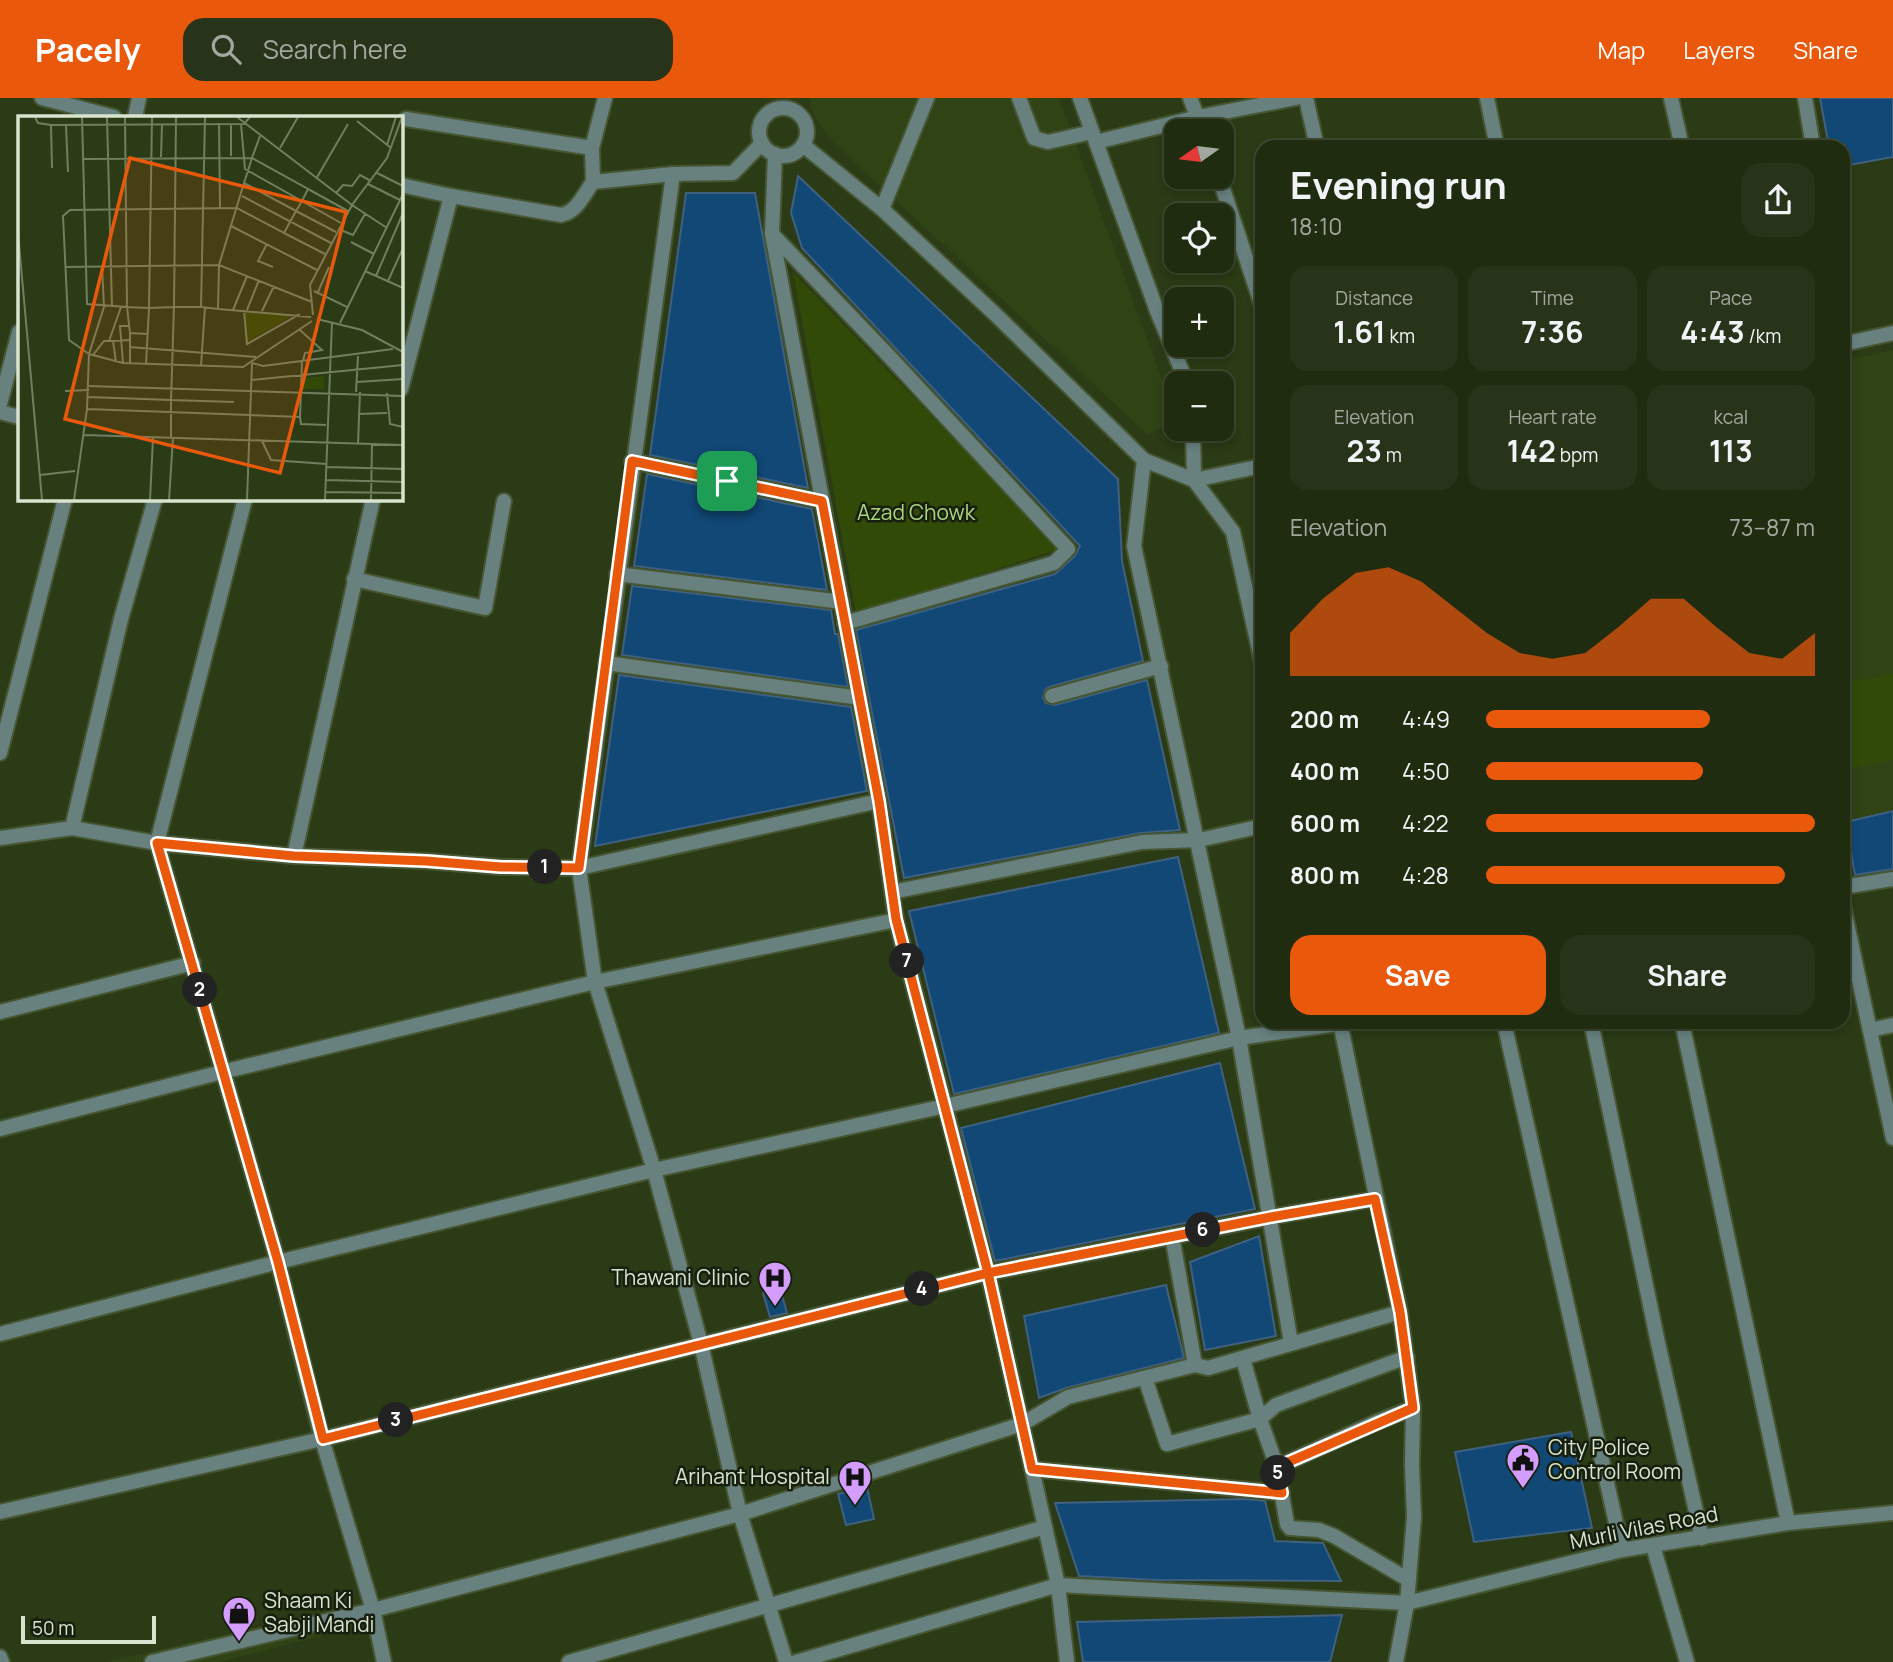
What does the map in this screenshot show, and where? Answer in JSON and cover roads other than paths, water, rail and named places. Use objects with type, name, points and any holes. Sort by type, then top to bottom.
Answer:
[{"type":"street","points":[[42,98],[84,113],[106,116]]},
{"type":"street","points":[[135,116],[139,98]]},
{"type":"street","points":[[402,185],[561,215],[569,214],[593,182],[592,148],[606,98]]},
{"type":"street","points":[[882,209],[927,98]]},
{"type":"street","points":[[1019,98],[1034,138],[1048,142],[1094,137],[1296,98]]},
{"type":"street","points":[[1080,98],[1157,311],[1182,371]]},
{"type":"street","points":[[1190,98],[1198,117]]},
{"type":"street","points":[[1306,98],[1315,140]]},
{"type":"street","points":[[1486,98],[1495,140]]},
{"type":"street","points":[[1671,98],[1680,140]]},
{"type":"street","points":[[1805,98],[1812,140]]},
{"type":"street","points":[[783,103],[802,118],[807,131],[803,145],[790,154],[775,154],[762,143],[761,122],[770,111],[783,103]]},
{"type":"street","points":[[406,119],[592,148]]},
{"type":"street","points":[[593,182],[673,174],[733,173],[762,143]]},
{"type":"street","points":[[803,145],[882,209],[995,314],[1144,460],[1194,480],[1233,532],[1255,631]]},
{"type":"street","points":[[775,154],[772,234],[879,801],[896,919],[988,1273],[1058,1585],[1067,1662]]},
{"type":"street","points":[[673,174],[632,461],[579,868],[595,982],[654,1170],[701,1344],[740,1514],[786,1662]]},
{"type":"street","points":[[1223,189],[1255,285]]},
{"type":"street","points":[[402,385],[451,196]]},
{"type":"street","points":[[772,234],[1068,549],[1054,563],[845,623]]},
{"type":"street","points":[[1850,342],[1893,333]]},
{"type":"street","points":[[0,404],[18,336]]},
{"type":"street","points":[[0,412],[18,417]]},
{"type":"street","points":[[1193,441],[1194,480]]},
{"type":"street","points":[[1144,460],[1134,546],[1199,840],[1239,1038],[1292,1343]]},
{"type":"street","points":[[632,461],[822,501]]},
{"type":"street","points":[[1194,480],[1255,467]]},
{"type":"street","points":[[0,753],[65,500]]},
{"type":"street","points":[[72,828],[121,619],[155,500]]},
{"type":"street","points":[[245,500],[157,843],[278,1262],[323,1439],[373,1610],[384,1662]]},
{"type":"street","points":[[294,856],[373,500]]},
{"type":"street","points":[[354,579],[485,608],[505,501]]},
{"type":"street","points":[[617,574],[842,602]]},
{"type":"street","points":[[606,663],[860,698]]},
{"type":"street","points":[[1052,696],[1161,666]]},
{"type":"street","points":[[0,838],[72,828],[157,843],[294,856],[501,867],[579,868],[879,801]]},
{"type":"street","points":[[892,892],[1142,842],[1199,840],[1255,828]]},
{"type":"street","points":[[1850,886],[1893,878]]},
{"type":"street","points":[[0,1129],[595,982],[896,919]]},
{"type":"street","points":[[1850,937],[1893,1138]]},
{"type":"street","points":[[0,1012],[193,963]]},
{"type":"street","points":[[1870,1030],[1893,1025]]},
{"type":"street","points":[[0,1334],[278,1262],[654,1170],[1239,1038],[1302,1029]]},
{"type":"street","points":[[1345,1029],[1375,1199],[1400,1312],[1413,1408],[1415,1517],[1407,1603],[1396,1662]]},
{"type":"street","points":[[1506,1029],[1622,1550]]},
{"type":"street","points":[[1592,1029],[1702,1538]]},
{"type":"street","points":[[1683,1029],[1787,1523]]},
{"type":"street","points":[[0,1512],[323,1439],[988,1273],[1375,1199]]},
{"type":"street","points":[[1172,1236],[1195,1365]]},
{"type":"street","points":[[152,1662],[373,1610],[740,1514],[1022,1424],[1068,1397],[1195,1365],[1208,1368],[1400,1312]]},
{"type":"street","points":[[1145,1378],[1167,1444],[1260,1419],[1276,1405],[1407,1357]]},
{"type":"street","points":[[1242,1359],[1277,1467],[1287,1524],[1290,1528],[1319,1530],[1334,1536],[1409,1580]]},
{"type":"street","points":[[1277,1467],[1413,1408]]},
{"type":"street","points":[[1032,1469],[1282,1493]]},
{"type":"street","name":"Murli Vilas Road","points":[[796,1662],[1058,1585],[1407,1603],[1622,1550],[1787,1523],[1893,1513]]},
{"type":"street","points":[[569,1662],[1045,1527]]},
{"type":"street","points":[[1653,1546],[1687,1662]]},
{"type":"street","points":[[0,1657],[2,1662]]},
{"type":"place","name":"Thawani Clinic","points":[[775,1308]]},
{"type":"place","name":"City Police Control Room","points":[[1523,1490]]},
{"type":"place","name":"Arihant Hospital","points":[[855,1507]]},
{"type":"place","name":"Shaam Ki Sabji Mandi","points":[[239,1643]]},
{"type":"park label","name":"Azad Chowk","points":[[916,513]]}]
